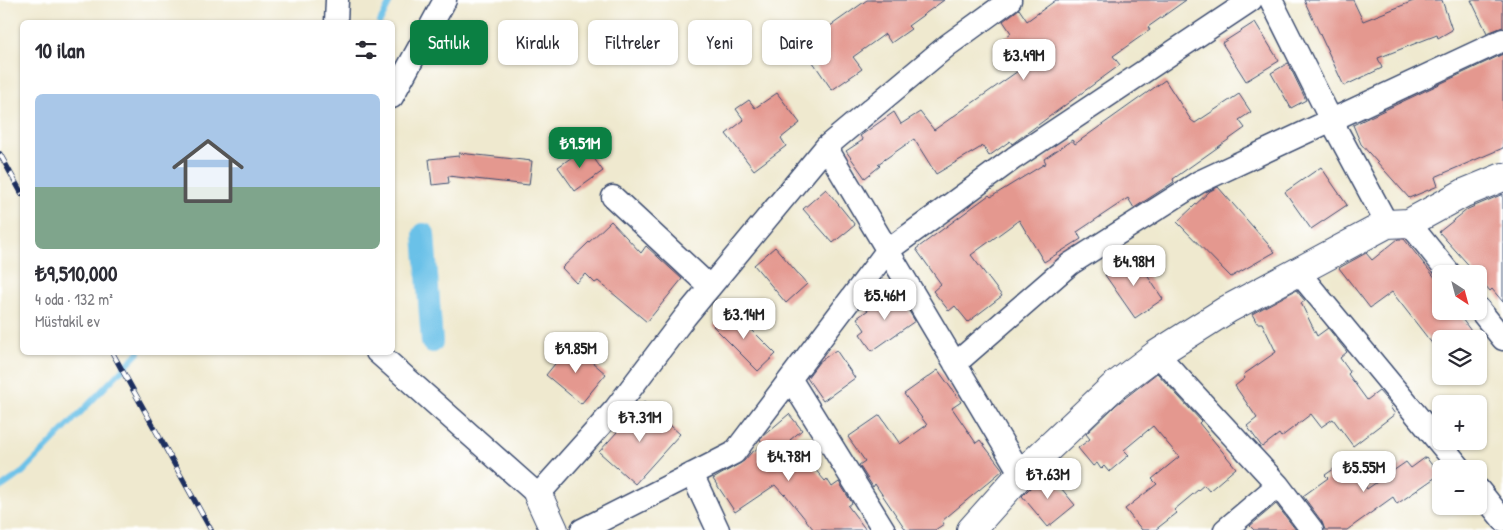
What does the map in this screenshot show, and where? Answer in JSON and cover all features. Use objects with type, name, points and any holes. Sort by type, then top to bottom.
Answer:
[{"type":"street","points":[[336,20],[337,0]]},
{"type":"street","points":[[395,92],[445,0]]},
{"type":"street","points":[[538,495],[616,408],[710,287],[826,147],[948,45],[1010,0]]},
{"type":"street","points":[[582,530],[734,453],[887,251],[1014,158],[1251,0]]},
{"type":"street","points":[[1271,0],[1331,120],[1398,224],[1441,265]]},
{"type":"street","points":[[956,364],[1070,264],[1199,182],[1503,40]]},
{"type":"street","points":[[826,147],[1022,474]]},
{"type":"street","points":[[971,530],[1022,474],[1113,387],[1157,354],[1228,309],[1299,272],[1464,193],[1503,177]]},
{"type":"street","points":[[613,197],[710,287]]},
{"type":"street","points":[[1299,272],[1454,460]]},
{"type":"street","points":[[1488,320],[1503,339]]},
{"type":"street","points":[[1157,354],[1278,485],[1312,530]]},
{"type":"street","points":[[380,355],[538,495],[554,530]]},
{"type":"street","points":[[791,380],[884,530]]},
{"type":"street","points":[[692,474],[718,530]]},
{"type":"street","points":[[1225,530],[1278,485]]},
{"type":"street","points":[[1487,500],[1503,520]]},
{"type":"building","points":[[867,0],[944,0],[908,26],[911,29],[891,43],[885,34],[853,57],[862,69],[832,90],[815,65],[831,65],[831,25]]},
{"type":"building","points":[[1056,0],[1186,0],[1148,27],[1150,30],[1113,56],[1120,65],[1012,144],[1010,141],[989,156],[983,146],[936,174],[914,139],[878,164],[880,166],[865,178],[846,151],[863,140],[860,136],[894,112],[901,124],[920,112],[934,130],[1018,71],[997,44],[1011,33],[1003,21],[1019,9],[1027,21]]},
{"type":"building","points":[[1304,0],[1353,0],[1363,21],[1416,0],[1442,0],[1452,30],[1438,38],[1437,35],[1378,58],[1382,68],[1344,86]]},
{"type":"building","points":[[1471,0],[1503,0],[1503,27],[1487,33]]},
{"type":"building","points":[[1255,22],[1279,61],[1246,81],[1222,43]]},
{"type":"building","points":[[1503,54],[1503,148],[1435,177],[1438,186],[1409,198],[1361,144],[1353,125]]},
{"type":"building","points":[[1288,63],[1306,100],[1291,108],[1271,73]]},
{"type":"building","points":[[1165,80],[1191,120],[1195,123],[1239,94],[1251,112],[1239,120],[1245,128],[1173,179],[1174,182],[1134,208],[1128,198],[1077,232],[1081,239],[1044,262],[1019,220],[971,255],[1002,296],[968,322],[955,306],[949,311],[933,291],[941,284],[916,249],[989,195],[991,197],[1046,163],[1044,159],[1072,140],[1075,144]]},
{"type":"building","points":[[777,93],[800,123],[781,138],[786,146],[754,170],[726,134],[744,120],[736,109],[749,100],[755,108]]},
{"type":"building","points":[[586,147],[603,171],[575,191],[558,167]]},
{"type":"building","points":[[459,153],[532,161],[529,185],[448,176],[449,183],[432,185],[429,159],[459,156]]},
{"type":"building","points":[[1321,167],[1347,205],[1311,229],[1285,192]]},
{"type":"building","points":[[1218,187],[1275,252],[1231,277],[1177,222],[1210,191]]},
{"type":"building","points":[[826,189],[855,225],[833,243],[803,209]]},
{"type":"building","points":[[1503,194],[1503,302],[1492,289],[1490,291],[1488,289],[1488,265],[1469,265],[1439,232],[1468,209]]},
{"type":"building","points":[[611,221],[641,253],[646,246],[682,279],[647,322],[598,281],[595,283],[586,274],[576,283],[562,268]]},
{"type":"building","points":[[1398,239],[1404,239],[1432,274],[1432,320],[1463,320],[1470,330],[1432,330],[1432,343],[1392,292],[1370,308],[1339,268],[1366,253],[1372,260]]},
{"type":"building","points":[[775,247],[807,284],[786,303],[754,265]]},
{"type":"building","points":[[1134,256],[1163,299],[1135,318],[1105,275]]},
{"type":"building","points":[[896,290],[915,321],[872,351],[860,334],[865,330],[857,318]]},
{"type":"building","points":[[1296,290],[1305,301],[1301,303],[1317,336],[1328,328],[1347,352],[1340,358],[1350,372],[1348,374],[1367,400],[1379,391],[1392,406],[1390,407],[1395,414],[1353,446],[1333,419],[1321,427],[1311,414],[1281,437],[1279,434],[1262,447],[1247,426],[1257,418],[1235,386],[1245,378],[1243,375],[1276,352],[1262,323],[1257,323],[1252,314]]},
{"type":"building","points":[[731,309],[776,354],[758,371],[713,326]]},
{"type":"building","points":[[571,344],[606,374],[581,404],[546,375]]},
{"type":"building","points":[[836,350],[855,378],[823,401],[807,378],[819,362]]},
{"type":"building","points":[[938,370],[961,402],[952,408],[976,443],[980,440],[1003,470],[942,521],[944,524],[935,530],[906,530],[875,484],[873,487],[859,465],[865,461],[848,437],[880,415],[900,444],[927,425],[904,394]]},
{"type":"building","points":[[1157,373],[1201,421],[1199,423],[1236,468],[1209,491],[1204,485],[1174,510],[1177,513],[1155,530],[1142,530],[1125,509],[1157,484],[1152,479],[1179,457],[1153,426],[1124,450],[1129,455],[1109,472],[1104,466],[1101,469],[1097,463],[1093,466],[1078,448],[1090,439],[1086,434],[1116,405]]},
{"type":"building","points":[[644,402],[680,434],[635,484],[599,452]]},
{"type":"building","points":[[789,414],[802,430],[790,440],[825,481],[827,479],[832,487],[839,482],[852,503],[848,506],[866,530],[814,530],[785,494],[775,485],[735,512],[713,479],[744,461],[751,453],[764,444],[760,440],[763,436]]},
{"type":"building","points":[[1426,457],[1432,465],[1432,480],[1397,504],[1393,497],[1347,530],[1325,530],[1322,522],[1303,496],[1328,478],[1325,475],[1347,460],[1367,489],[1406,462],[1411,468]]},
{"type":"building","points":[[1047,471],[1075,505],[1048,527],[1022,496]]},
{"type":"building","points":[[1276,504],[1296,530],[1254,530],[1250,526]]},
{"type":"waterway","points":[[381,20],[391,0]]},
{"type":"waterway","points":[[424,234],[432,342]]},
{"type":"waterway","points":[[0,488],[23,472],[136,355]]},
{"type":"railway","points":[[0,154],[20,190]]},
{"type":"railway","points":[[114,355],[211,530]]}]
